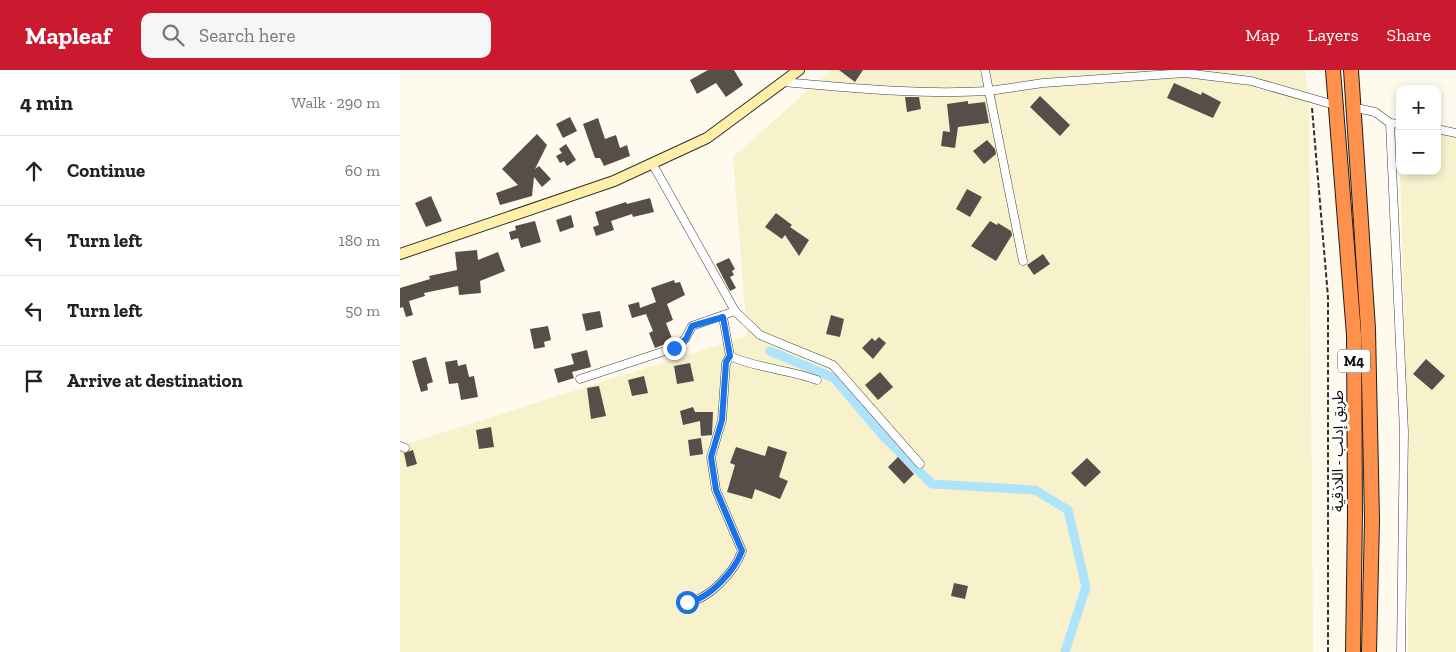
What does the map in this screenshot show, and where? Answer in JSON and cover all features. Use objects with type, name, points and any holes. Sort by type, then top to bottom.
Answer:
[{"type":"highway","name":"طريق إدلب - اللاذقية","points":[[1333,70],[1354,335],[1355,514],[1352,652]]},
{"type":"highway","name":"طريق إدلب - اللاذقية","points":[[1351,70],[1368,329],[1372,520],[1369,652]]},
{"type":"main road","points":[[400,254],[614,181],[707,138],[799,70]]},
{"type":"street","points":[[985,70],[1023,261]]},
{"type":"street","points":[[783,82],[945,94],[989,91],[1043,83],[1185,73],[1250,81],[1311,100],[1331,104]]},
{"type":"street","points":[[1361,109],[1375,112],[1390,123],[1396,124]]},
{"type":"street","points":[[1390,123],[1404,432],[1401,652]]},
{"type":"street","points":[[1441,130],[1456,133]]},
{"type":"street","points":[[652,163],[735,311],[760,335],[832,365],[920,464]]},
{"type":"street","points":[[580,379],[674,348],[686,339],[692,326],[723,317],[735,311]]},
{"type":"street","points":[[687,602],[696,601],[707,596],[738,561],[742,551],[716,490],[711,457],[722,420],[726,362],[730,356],[723,317]]},
{"type":"street","points":[[730,356],[750,365],[797,372],[817,380]]},
{"type":"path","points":[[1311,100],[1328,297],[1328,652]]},
{"type":"shaded area","points":[[831,70],[1305,70],[1309,105],[1313,652],[400,652],[400,446],[747,336],[733,157]]},
{"type":"shaded area","points":[[1441,128],[1456,128],[1456,652],[1408,652],[1407,404],[1400,175],[1441,175]]},
{"type":"building","points":[[708,70],[734,70],[743,85],[726,97],[716,83],[697,94],[690,80]]},
{"type":"building","points":[[839,70],[863,70],[855,82]]},
{"type":"building","points":[[1174,83],[1201,95],[1202,92],[1221,102],[1213,118],[1167,98]]},
{"type":"building","points":[[1040,96],[1070,125],[1060,136],[1030,107]]},
{"type":"building","points":[[905,97],[919,97],[921,109],[907,112]]},
{"type":"building","points":[[968,101],[968,104],[985,102],[989,123],[958,127],[955,148],[941,146],[943,131],[950,132],[947,104]]},
{"type":"building","points":[[570,117],[577,131],[563,138],[556,124]]},
{"type":"building","points":[[598,118],[605,139],[616,135],[620,148],[627,145],[630,156],[604,166],[600,158],[595,158],[583,124]]},
{"type":"building","points":[[537,134],[547,145],[535,169],[539,166],[551,179],[542,187],[534,177],[532,196],[500,205],[496,193],[518,185],[502,169]]},
{"type":"building","points":[[987,140],[995,149],[996,154],[984,164],[973,151]]},
{"type":"building","points":[[566,144],[576,160],[567,166],[564,161],[560,163],[556,156],[562,153],[559,149]]},
{"type":"building","points":[[967,189],[982,197],[970,217],[956,209]]},
{"type":"building","points":[[431,196],[442,221],[426,227],[415,203]]},
{"type":"building","points":[[650,198],[654,212],[633,217],[632,214],[611,221],[614,230],[596,236],[593,227],[599,225],[595,212],[626,202],[627,204]]},
{"type":"building","points":[[776,213],[792,225],[790,227],[809,240],[799,256],[785,235],[782,239],[765,227]]},
{"type":"building","points":[[571,215],[574,227],[560,232],[556,220]]},
{"type":"building","points":[[535,221],[541,242],[521,248],[518,238],[511,240],[509,232],[516,230],[515,226]]},
{"type":"building","points":[[990,221],[997,225],[998,223],[1011,231],[1012,235],[996,261],[971,246]]},
{"type":"building","points":[[477,250],[478,260],[498,252],[505,271],[480,281],[481,293],[459,295],[458,286],[424,293],[425,296],[409,301],[413,315],[406,317],[403,307],[400,308],[400,288],[430,279],[429,276],[457,270],[455,252]]},
{"type":"building","points":[[1043,254],[1050,264],[1034,275],[1027,265]]},
{"type":"building","points":[[729,258],[735,269],[732,271],[734,275],[730,277],[736,288],[730,291],[716,264]]},
{"type":"building","points":[[674,280],[675,283],[680,282],[685,295],[667,304],[673,320],[666,323],[673,341],[655,348],[649,333],[653,331],[646,314],[632,318],[628,305],[639,302],[640,308],[656,302],[651,288]]},
{"type":"building","points":[[600,311],[603,327],[586,331],[582,314]]},
{"type":"building","points":[[831,315],[844,319],[840,337],[826,334]]},
{"type":"building","points":[[548,326],[551,340],[544,342],[545,347],[534,349],[530,329]]},
{"type":"building","points":[[879,337],[886,343],[873,359],[862,348],[872,338],[875,341]]},
{"type":"building","points":[[587,350],[591,367],[572,372],[574,378],[558,383],[554,369],[574,364],[571,354]]},
{"type":"building","points":[[426,357],[433,382],[427,384],[428,390],[421,392],[412,361]]},
{"type":"building","points":[[1426,359],[1445,376],[1432,390],[1413,374]]},
{"type":"building","points":[[457,360],[458,366],[466,364],[469,377],[474,376],[478,397],[461,400],[458,383],[449,384],[445,362]]},
{"type":"building","points":[[690,363],[694,381],[677,384],[674,366]]},
{"type":"building","points":[[880,372],[893,387],[878,400],[865,385]]},
{"type":"building","points":[[644,376],[648,393],[632,396],[628,380]]},
{"type":"building","points":[[599,386],[606,416],[591,419],[587,388]]},
{"type":"building","points":[[693,407],[695,412],[713,412],[712,435],[701,436],[700,421],[683,425],[680,411]]},
{"type":"building","points":[[491,427],[494,447],[479,449],[476,430]]},
{"type":"building","points":[[701,438],[703,454],[690,456],[688,440]]},
{"type":"building","points":[[768,446],[787,452],[779,477],[788,481],[780,499],[755,489],[752,499],[727,492],[735,465],[730,463],[736,447],[765,456]]},
{"type":"building","points":[[413,450],[417,464],[407,467],[404,453]]},
{"type":"building","points":[[898,457],[914,474],[904,484],[888,467]]},
{"type":"building","points":[[1087,458],[1101,472],[1085,487],[1071,473]]},
{"type":"building","points":[[954,583],[968,586],[965,599],[951,596]]},
{"type":"waterway","points":[[770,351],[834,378],[884,437],[932,484],[1035,490],[1068,510],[1086,587],[1065,652]]},
{"type":"route","points":[[674,348],[686,339],[692,326],[723,317],[730,356],[726,362],[722,420],[711,457],[716,490],[742,551],[738,561],[707,596],[696,601],[687,602]]}]
